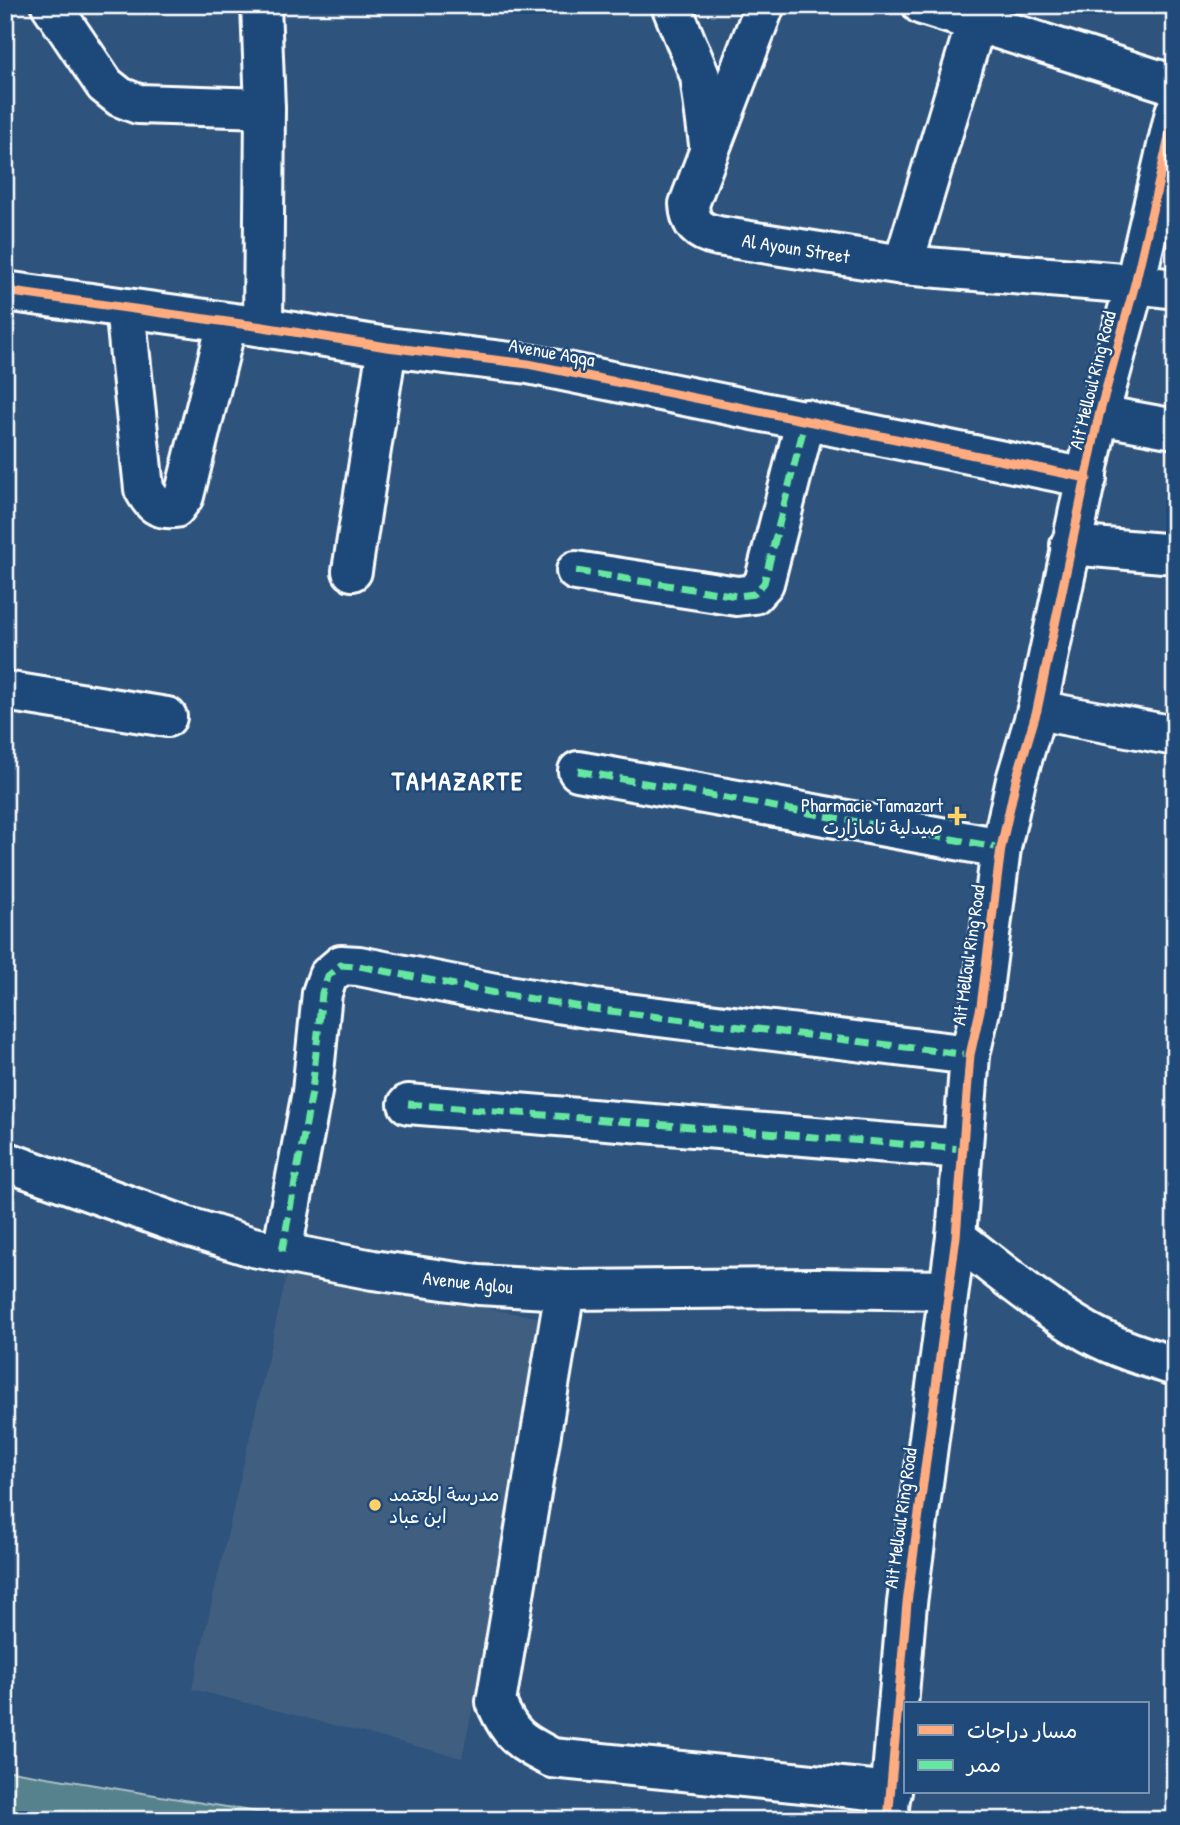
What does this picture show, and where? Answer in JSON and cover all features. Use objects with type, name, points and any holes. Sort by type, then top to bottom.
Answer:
[{"type":"street","points":[[51,5],[105,85],[120,97],[138,104],[265,108]]},
{"type":"street","points":[[125,308],[144,489],[152,504],[164,509],[176,508],[184,496],[245,325],[265,108],[261,5]]},
{"type":"street","points":[[671,5],[700,76],[709,147]]},
{"type":"street","name":"Al Ayoun Street","points":[[765,5],[689,204],[690,216],[695,226],[705,233],[903,265],[1175,289]]},
{"type":"street","points":[[922,5],[1175,85]]},
{"type":"street","points":[[903,265],[976,23]]},
{"type":"street","name":"Ait Melloul Ring Road","points":[[890,1806],[907,1603],[956,1237],[970,1055],[981,1006],[1001,848],[1016,780],[1037,710],[1099,415],[1135,284],[1175,112]]},
{"type":"street","name":"Avenue Aqqa","points":[[5,291],[387,347],[528,364],[1087,478]]},
{"type":"street","points":[[352,571],[387,347]]},
{"type":"street","points":[[1099,415],[1175,429]]},
{"type":"street","points":[[576,571],[737,596],[754,594],[764,583],[806,419]]},
{"type":"street","points":[[1070,545],[1175,554]]},
{"type":"street","points":[[5,691],[167,717]]},
{"type":"street","points":[[1037,710],[1175,736]]},
{"type":"street","points":[[578,771],[1001,848]]},
{"type":"street","points":[[282,1251],[312,1092],[322,993],[327,976],[341,965],[594,1009],[970,1055]]},
{"type":"street","points":[[408,1104],[963,1149]]},
{"type":"street","name":"Avenue Aglou","points":[[5,1161],[186,1226],[253,1247],[439,1280],[565,1290],[948,1290]]},
{"type":"street","points":[[956,1237],[1057,1314],[1090,1334],[1127,1351],[1175,1366]]},
{"type":"street","points":[[565,1290],[496,1702],[506,1725],[525,1745],[552,1758],[890,1806]]},
{"type":"shaded area","name":"مدرسة المعتمد ابن عباد","points":[[287,1274],[554,1320],[462,1758],[192,1689]]},
{"type":"green space","points":[[5,1770],[305,1820],[5,1820]]},
{"type":"marked path","points":[[576,571],[737,596],[754,594],[764,583],[806,419]]},
{"type":"marked path","points":[[578,771],[1001,848]]},
{"type":"marked path","points":[[282,1251],[312,1092],[322,993],[328,976],[341,965],[594,1009],[970,1055]]},
{"type":"marked path","points":[[408,1104],[963,1149]]},
{"type":"cycle path","points":[[888,1820],[907,1603],[956,1237],[970,1055],[981,1006],[1001,848],[1016,780],[1037,710],[1099,415],[1135,284],[1175,112]]},
{"type":"cycle path","points":[[5,291],[387,347],[528,364],[1087,478]]},
{"type":"place","name":"Pharmacie Tamazart صيدلية تامازارت","points":[[957,816]]},
{"type":"place","name":"مدرسة المعتمد ابن عباد","points":[[375,1505]]},
{"type":"district","name":"TAMAZARTE","points":[[458,781]]}]
